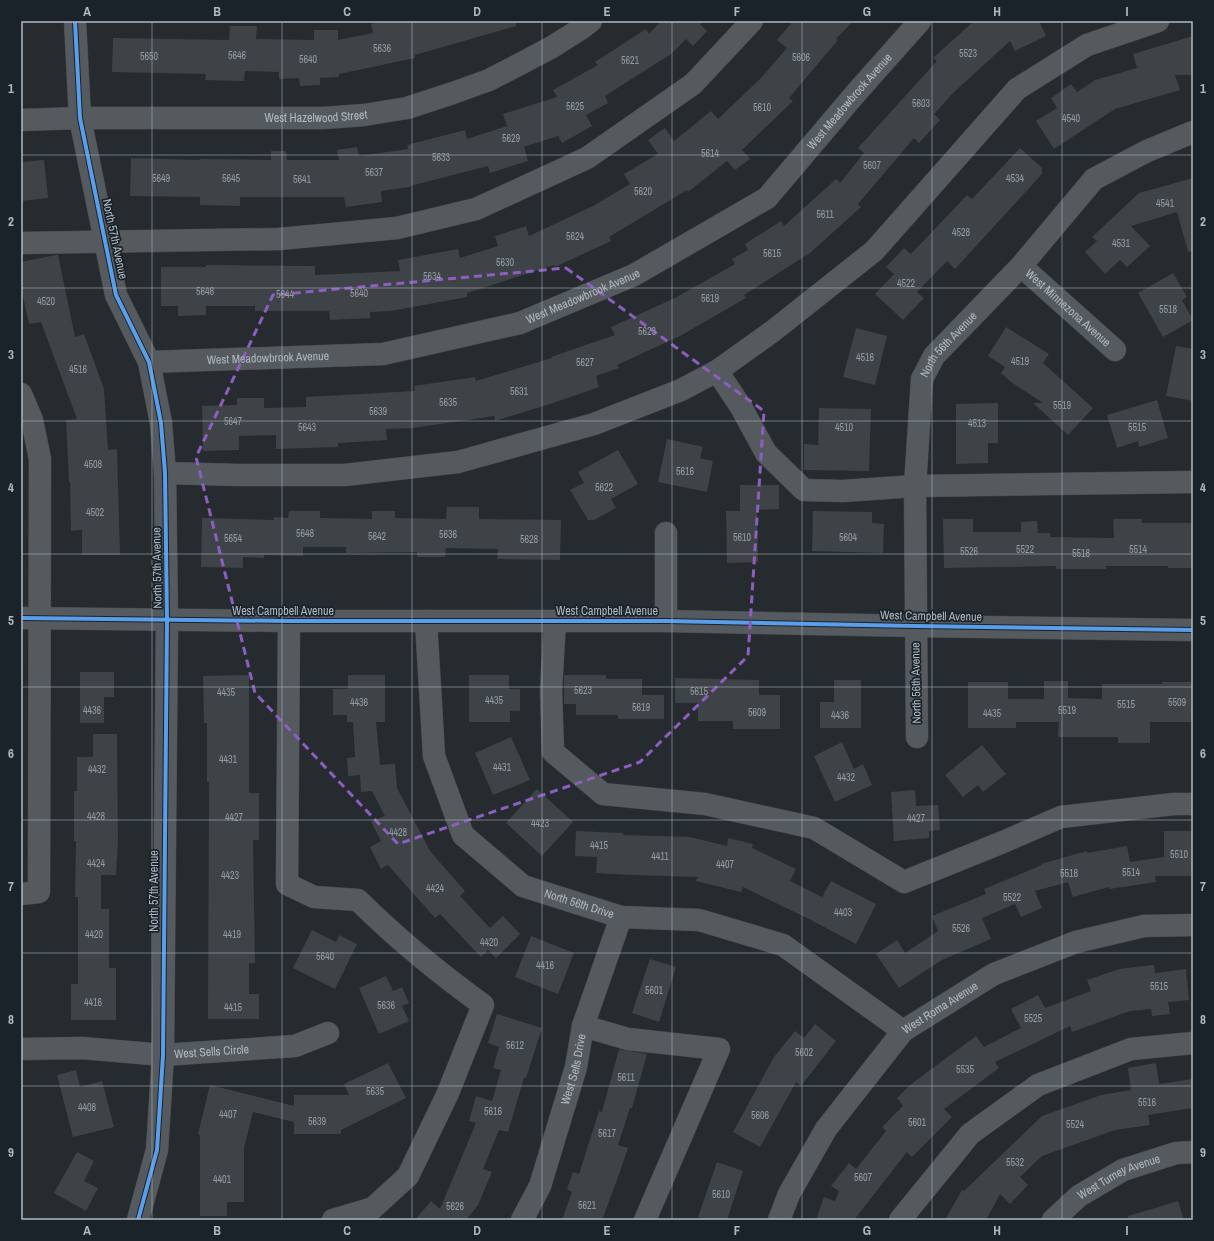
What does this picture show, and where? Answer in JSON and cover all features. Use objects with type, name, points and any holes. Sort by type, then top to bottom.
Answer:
[{"type":"street","name":"North 57th Avenue","points":[[75,21],[80,118],[116,294],[148,362],[161,423],[165,473],[167,620],[163,1055],[157,1150],[138,1220]]},
{"type":"street","name":"West Hazelwood Street","points":[[21,120],[80,118],[324,118],[364,115],[407,108],[489,80],[552,47],[582,28],[590,21]]},
{"type":"street","points":[[21,243],[279,239],[397,228],[476,209],[587,158],[693,84],[752,21]]},
{"type":"street","name":"West Meadowbrook Avenue","points":[[148,362],[383,354],[520,323],[634,275],[767,198],[856,93],[920,21]]},
{"type":"street","points":[[165,473],[345,475],[458,462],[594,424],[681,390],[717,371],[774,331],[874,250],[1018,89],[1088,45],[1158,21]]},
{"type":"street","name":"North 56th Avenue","points":[[917,737],[915,486],[922,379],[934,356],[1021,266],[1094,179],[1147,151],[1193,132]]},
{"type":"street","name":"West Minnezona Avenue","points":[[1021,266],[1115,350]]},
{"type":"street","points":[[717,371],[741,407],[766,453],[804,490],[843,491],[915,486],[1193,482]]},
{"type":"street","points":[[21,394],[32,420],[40,459],[30,618],[39,892],[21,894]]},
{"type":"street","name":"West Campbell Avenue","points":[[666,533],[666,621]]},
{"type":"street","name":"West Campbell Avenue","points":[[30,618],[288,621],[666,621],[1193,630]]},
{"type":"street","points":[[288,621],[287,884],[314,898],[358,900],[381,923],[483,1005],[448,1093],[408,1176],[373,1208],[333,1220]]},
{"type":"street","name":"North 56th Drive","points":[[426,621],[434,756],[463,835],[523,886],[621,917],[699,920],[783,945],[903,1031]]},
{"type":"street","points":[[555,621],[551,690],[553,752],[603,794],[705,804],[814,828],[904,882],[1061,817],[1174,804],[1193,804]]},
{"type":"street","name":"West Sells Drive","points":[[522,1220],[540,1186],[576,1067],[583,1026],[621,917]]},
{"type":"street","name":"West Roma Avenue","points":[[779,1220],[789,1194],[826,1129],[903,1031],[994,974],[1076,942],[1144,926],[1193,925]]},
{"type":"street","points":[[583,1026],[628,1039],[719,1049],[645,1220]]},
{"type":"street","name":"West Sells Circle","points":[[21,1049],[82,1048],[163,1055],[295,1046],[328,1033]]},
{"type":"street","points":[[900,1220],[970,1134],[1038,1085],[1131,1049],[1193,1043]]},
{"type":"street","name":"West Turney Avenue","points":[[1053,1220],[1079,1196],[1123,1170],[1176,1153],[1193,1152]]},
{"type":"highlighted area","points":[[566,268],[764,411],[748,656],[640,762],[398,844],[255,693],[196,457],[273,295]]},
{"type":"building","points":[[384,21],[516,21],[516,26],[415,55],[415,58],[339,74],[339,77],[320,78],[320,85],[300,86],[299,78],[279,79],[279,72],[245,71],[244,81],[205,80],[206,74],[112,72],[113,38],[229,40],[230,26],[257,26],[256,39],[314,40],[314,30],[338,30],[338,40],[373,33],[371,24]]},
{"type":"building","points":[[661,21],[703,21],[700,24],[707,31],[693,46],[686,39],[671,54],[605,96],[608,103],[586,115],[592,126],[562,143],[558,136],[524,147],[528,161],[490,173],[488,166],[410,187],[381,191],[382,202],[346,207],[344,197],[240,197],[240,206],[200,205],[200,197],[130,196],[131,158],[271,160],[271,151],[286,151],[287,160],[339,160],[337,150],[357,147],[359,156],[408,149],[407,145],[465,130],[467,139],[507,126],[503,114],[557,97],[553,90],[598,65],[595,62],[646,29],[649,34]]},
{"type":"building","points":[[793,21],[853,21],[836,39],[838,40],[789,98],[793,101],[742,150],[750,159],[735,170],[727,161],[688,192],[687,190],[609,237],[611,241],[555,267],[554,265],[467,293],[467,297],[391,311],[370,312],[370,318],[330,320],[329,311],[255,311],[255,306],[206,306],[206,315],[178,316],[178,306],[161,306],[161,267],[206,267],[206,265],[315,266],[315,275],[400,271],[398,260],[458,249],[460,258],[498,246],[495,236],[526,226],[529,236],[593,206],[630,184],[624,174],[658,154],[648,140],[665,128],[674,141],[711,111],[718,119],[762,77],[787,48],[777,40]]},
{"type":"building","points":[[974,21],[1039,21],[1046,36],[1015,51],[1010,41],[953,93],[934,114],[940,120],[919,143],[914,138],[858,204],[861,207],[810,253],[744,295],[746,298],[680,336],[617,365],[619,368],[596,376],[599,387],[495,421],[494,416],[413,428],[386,429],[387,440],[338,443],[338,447],[276,449],[276,435],[239,436],[239,450],[203,451],[202,406],[237,405],[237,398],[264,398],[264,408],[306,407],[306,397],[415,391],[414,386],[475,377],[476,381],[552,358],[551,357],[615,335],[611,327],[675,298],[735,264],[732,259],[748,250],[745,244],[781,221],[784,226],[836,179],[840,183],[864,153],[858,148],[937,61],[933,58]]},
{"type":"building","points":[[1193,36],[1193,75],[1175,75],[1180,90],[1115,109],[1054,149],[1036,121],[1057,108],[1051,98],[1071,84],[1077,92],[1095,80],[1137,68],[1133,54]]},
{"type":"building","points":[[1020,148],[1042,168],[1042,174],[955,269],[947,261],[917,292],[924,298],[903,320],[875,294],[894,274],[886,267],[904,248],[911,254],[967,195],[972,199]]},
{"type":"building","points":[[44,160],[48,198],[21,201],[21,162]]},
{"type":"building","points":[[1193,178],[1193,251],[1188,252],[1177,212],[1131,226],[1150,246],[1127,267],[1120,260],[1105,274],[1085,252],[1097,241],[1092,237],[1139,193]]},
{"type":"building","points":[[58,255],[75,337],[84,334],[104,389],[108,450],[117,449],[120,555],[82,555],[82,530],[71,531],[70,482],[66,420],[77,419],[41,322],[29,324],[21,287],[21,262]]},
{"type":"building","points":[[1173,273],[1187,297],[1182,300],[1193,320],[1163,337],[1138,293]]},
{"type":"building","points":[[1006,327],[1049,354],[1043,363],[1093,408],[1068,435],[1033,403],[1043,403],[1011,382],[1001,373],[1005,367],[988,356]]},
{"type":"building","points":[[856,328],[887,336],[875,385],[843,377]]},
{"type":"building","points":[[1176,346],[1193,349],[1193,401],[1166,396]]},
{"type":"building","points":[[1157,400],[1168,438],[1139,447],[1138,441],[1117,448],[1107,415]]},
{"type":"building","points":[[998,403],[998,443],[988,443],[988,463],[956,464],[956,404]]},
{"type":"building","points":[[819,408],[871,409],[869,471],[804,470],[804,444],[818,445]]},
{"type":"building","points":[[667,439],[703,447],[700,458],[713,461],[707,492],[658,482]]},
{"type":"building","points":[[618,450],[638,484],[611,499],[616,508],[594,520],[588,520],[570,490],[584,483],[578,472]]},
{"type":"building","points":[[740,485],[779,485],[779,509],[757,510],[758,562],[727,563],[726,511],[740,511]]},
{"type":"building","points":[[447,507],[479,507],[479,519],[561,520],[560,560],[497,559],[498,549],[446,548],[445,557],[417,557],[417,552],[346,553],[346,547],[303,547],[303,556],[264,555],[264,558],[243,557],[243,568],[201,567],[202,518],[274,520],[274,517],[288,518],[289,511],[320,511],[320,518],[372,519],[372,511],[395,511],[395,518],[446,519]]},
{"type":"building","points":[[813,511],[872,512],[872,523],[884,524],[883,553],[812,551]]},
{"type":"building","points":[[943,519],[973,519],[973,532],[1021,532],[1021,522],[1037,521],[1038,533],[1050,533],[1050,537],[1114,538],[1113,519],[1142,519],[1142,523],[1193,523],[1193,568],[1168,568],[1168,566],[1106,566],[1106,569],[1056,569],[1056,566],[944,568]]},
{"type":"building","points":[[80,672],[114,672],[114,697],[104,697],[104,723],[80,723]]},
{"type":"building","points":[[249,675],[249,793],[259,793],[259,840],[253,840],[255,963],[249,963],[249,994],[259,994],[259,1019],[208,1019],[209,782],[207,782],[207,723],[204,723],[203,676]]},
{"type":"building","points":[[348,675],[385,675],[385,722],[376,722],[380,765],[395,764],[397,788],[430,851],[465,891],[460,896],[490,928],[503,916],[520,934],[496,958],[488,950],[481,957],[440,914],[435,918],[388,865],[381,869],[370,847],[381,841],[371,822],[385,816],[372,791],[361,792],[360,775],[348,776],[347,758],[355,757],[353,722],[347,722],[347,715],[333,715],[333,689],[348,689]]},
{"type":"building","points":[[469,675],[509,675],[509,689],[520,689],[520,711],[510,711],[510,722],[469,722]]},
{"type":"building","points":[[564,675],[606,675],[606,679],[642,679],[642,695],[664,695],[664,719],[618,719],[618,715],[576,715],[576,704],[564,704]]},
{"type":"building","points":[[675,678],[759,680],[759,695],[780,695],[780,729],[733,729],[733,721],[698,721],[698,703],[675,703]]},
{"type":"building","points":[[834,680],[861,680],[861,728],[820,728],[820,702],[834,702]]},
{"type":"building","points":[[1044,681],[1068,681],[1068,698],[1102,699],[1102,684],[1162,684],[1162,682],[1193,682],[1193,722],[1150,722],[1150,743],[1118,743],[1118,737],[1058,737],[1059,722],[1016,722],[1016,728],[968,728],[968,682],[1008,682],[1008,699],[1044,699]]},
{"type":"building","points":[[93,734],[117,734],[118,841],[116,875],[101,875],[101,909],[109,909],[109,968],[116,968],[116,1020],[71,1020],[71,984],[78,984],[78,897],[75,897],[76,841],[74,841],[74,791],[77,791],[77,757],[93,757]]},
{"type":"building","points":[[511,737],[530,780],[493,795],[475,753]]},
{"type":"building","points":[[842,742],[854,769],[863,764],[872,785],[835,802],[814,756]]},
{"type":"building","points":[[982,745],[1006,774],[983,792],[978,785],[963,797],[945,775]]},
{"type":"building","points":[[537,789],[573,822],[542,856],[506,823]]},
{"type":"building","points":[[915,790],[916,806],[938,805],[940,830],[929,831],[929,838],[894,841],[891,792]]},
{"type":"building","points":[[576,831],[623,833],[623,835],[690,837],[727,846],[728,838],[753,844],[752,848],[796,869],[790,881],[822,897],[831,881],[876,904],[856,944],[743,887],[741,892],[696,881],[698,877],[596,873],[597,857],[575,856]]},
{"type":"building","points":[[1164,831],[1193,831],[1193,876],[1155,876],[1156,882],[1109,889],[1109,887],[1073,897],[1068,882],[1035,891],[1042,908],[1021,917],[1015,904],[982,918],[991,939],[942,960],[899,988],[876,954],[897,940],[905,953],[938,931],[932,916],[986,894],[984,889],[1042,865],[1041,864],[1087,851],[1087,853],[1127,846],[1130,862],[1164,857]]},
{"type":"building","points":[[312,930],[336,942],[339,935],[357,944],[335,989],[293,968]]},
{"type":"building","points":[[531,936],[574,953],[558,994],[515,977]]},
{"type":"building","points":[[650,959],[676,967],[659,1022],[632,1013]]},
{"type":"building","points":[[1154,965],[1155,973],[1186,969],[1189,1000],[1168,1002],[1170,1014],[1152,1016],[1151,1009],[1130,1011],[1072,1032],[1070,1026],[995,1062],[999,1068],[944,1109],[952,1117],[912,1157],[907,1152],[854,1220],[816,1220],[824,1197],[835,1201],[839,1191],[831,1186],[849,1163],[856,1169],[886,1131],[882,1127],[903,1106],[897,1098],[910,1085],[976,1036],[984,1047],[1021,1028],[1011,1009],[1038,995],[1045,1008],[1091,991],[1087,980],[1119,969]]},
{"type":"building","points":[[386,976],[393,991],[402,987],[409,1003],[402,1006],[409,1021],[379,1034],[359,988]]},
{"type":"building","points":[[497,1014],[542,1028],[526,1078],[524,1078],[508,1132],[499,1130],[483,1169],[492,1172],[478,1205],[466,1220],[415,1220],[431,1201],[440,1209],[476,1123],[469,1121],[476,1096],[492,1101],[501,1070],[493,1068],[499,1047],[488,1043]]},
{"type":"building","points":[[815,1024],[836,1041],[801,1086],[796,1082],[760,1147],[733,1132],[774,1057],[795,1031],[804,1038]]},
{"type":"building","points":[[619,1049],[647,1054],[632,1108],[630,1108],[618,1145],[628,1148],[602,1220],[562,1220],[572,1192],[567,1189],[573,1172],[579,1174],[599,1111],[602,1112]]},
{"type":"building","points":[[388,1063],[406,1098],[341,1130],[341,1134],[294,1134],[294,1122],[253,1112],[244,1148],[244,1202],[227,1202],[227,1216],[200,1216],[200,1135],[198,1134],[210,1085],[294,1106],[294,1095],[349,1095],[344,1084]]},
{"type":"building","points":[[1156,1063],[1159,1084],[1193,1079],[1193,1108],[1148,1115],[1150,1125],[1115,1130],[1042,1156],[1020,1177],[1028,1185],[1010,1204],[1000,1194],[986,1220],[945,1220],[962,1190],[964,1191],[1042,1116],[1101,1095],[1131,1090],[1128,1068]]},
{"type":"building","points":[[76,1070],[80,1087],[102,1081],[114,1127],[73,1137],[57,1075]]},
{"type":"building","points":[[77,1152],[94,1161],[84,1181],[98,1188],[86,1211],[54,1193]]},
{"type":"building","points":[[717,1162],[743,1171],[727,1220],[707,1220],[698,1217]]},
{"type":"building","points":[[1178,1201],[1184,1220],[1129,1220],[1128,1216]]},
{"type":"cycle path","points":[[75,21],[80,118],[116,295],[149,362],[161,423],[165,473],[167,620],[163,1055],[157,1150],[138,1220]]},
{"type":"cycle path","points":[[21,618],[289,621],[666,621],[1193,630]]}]
